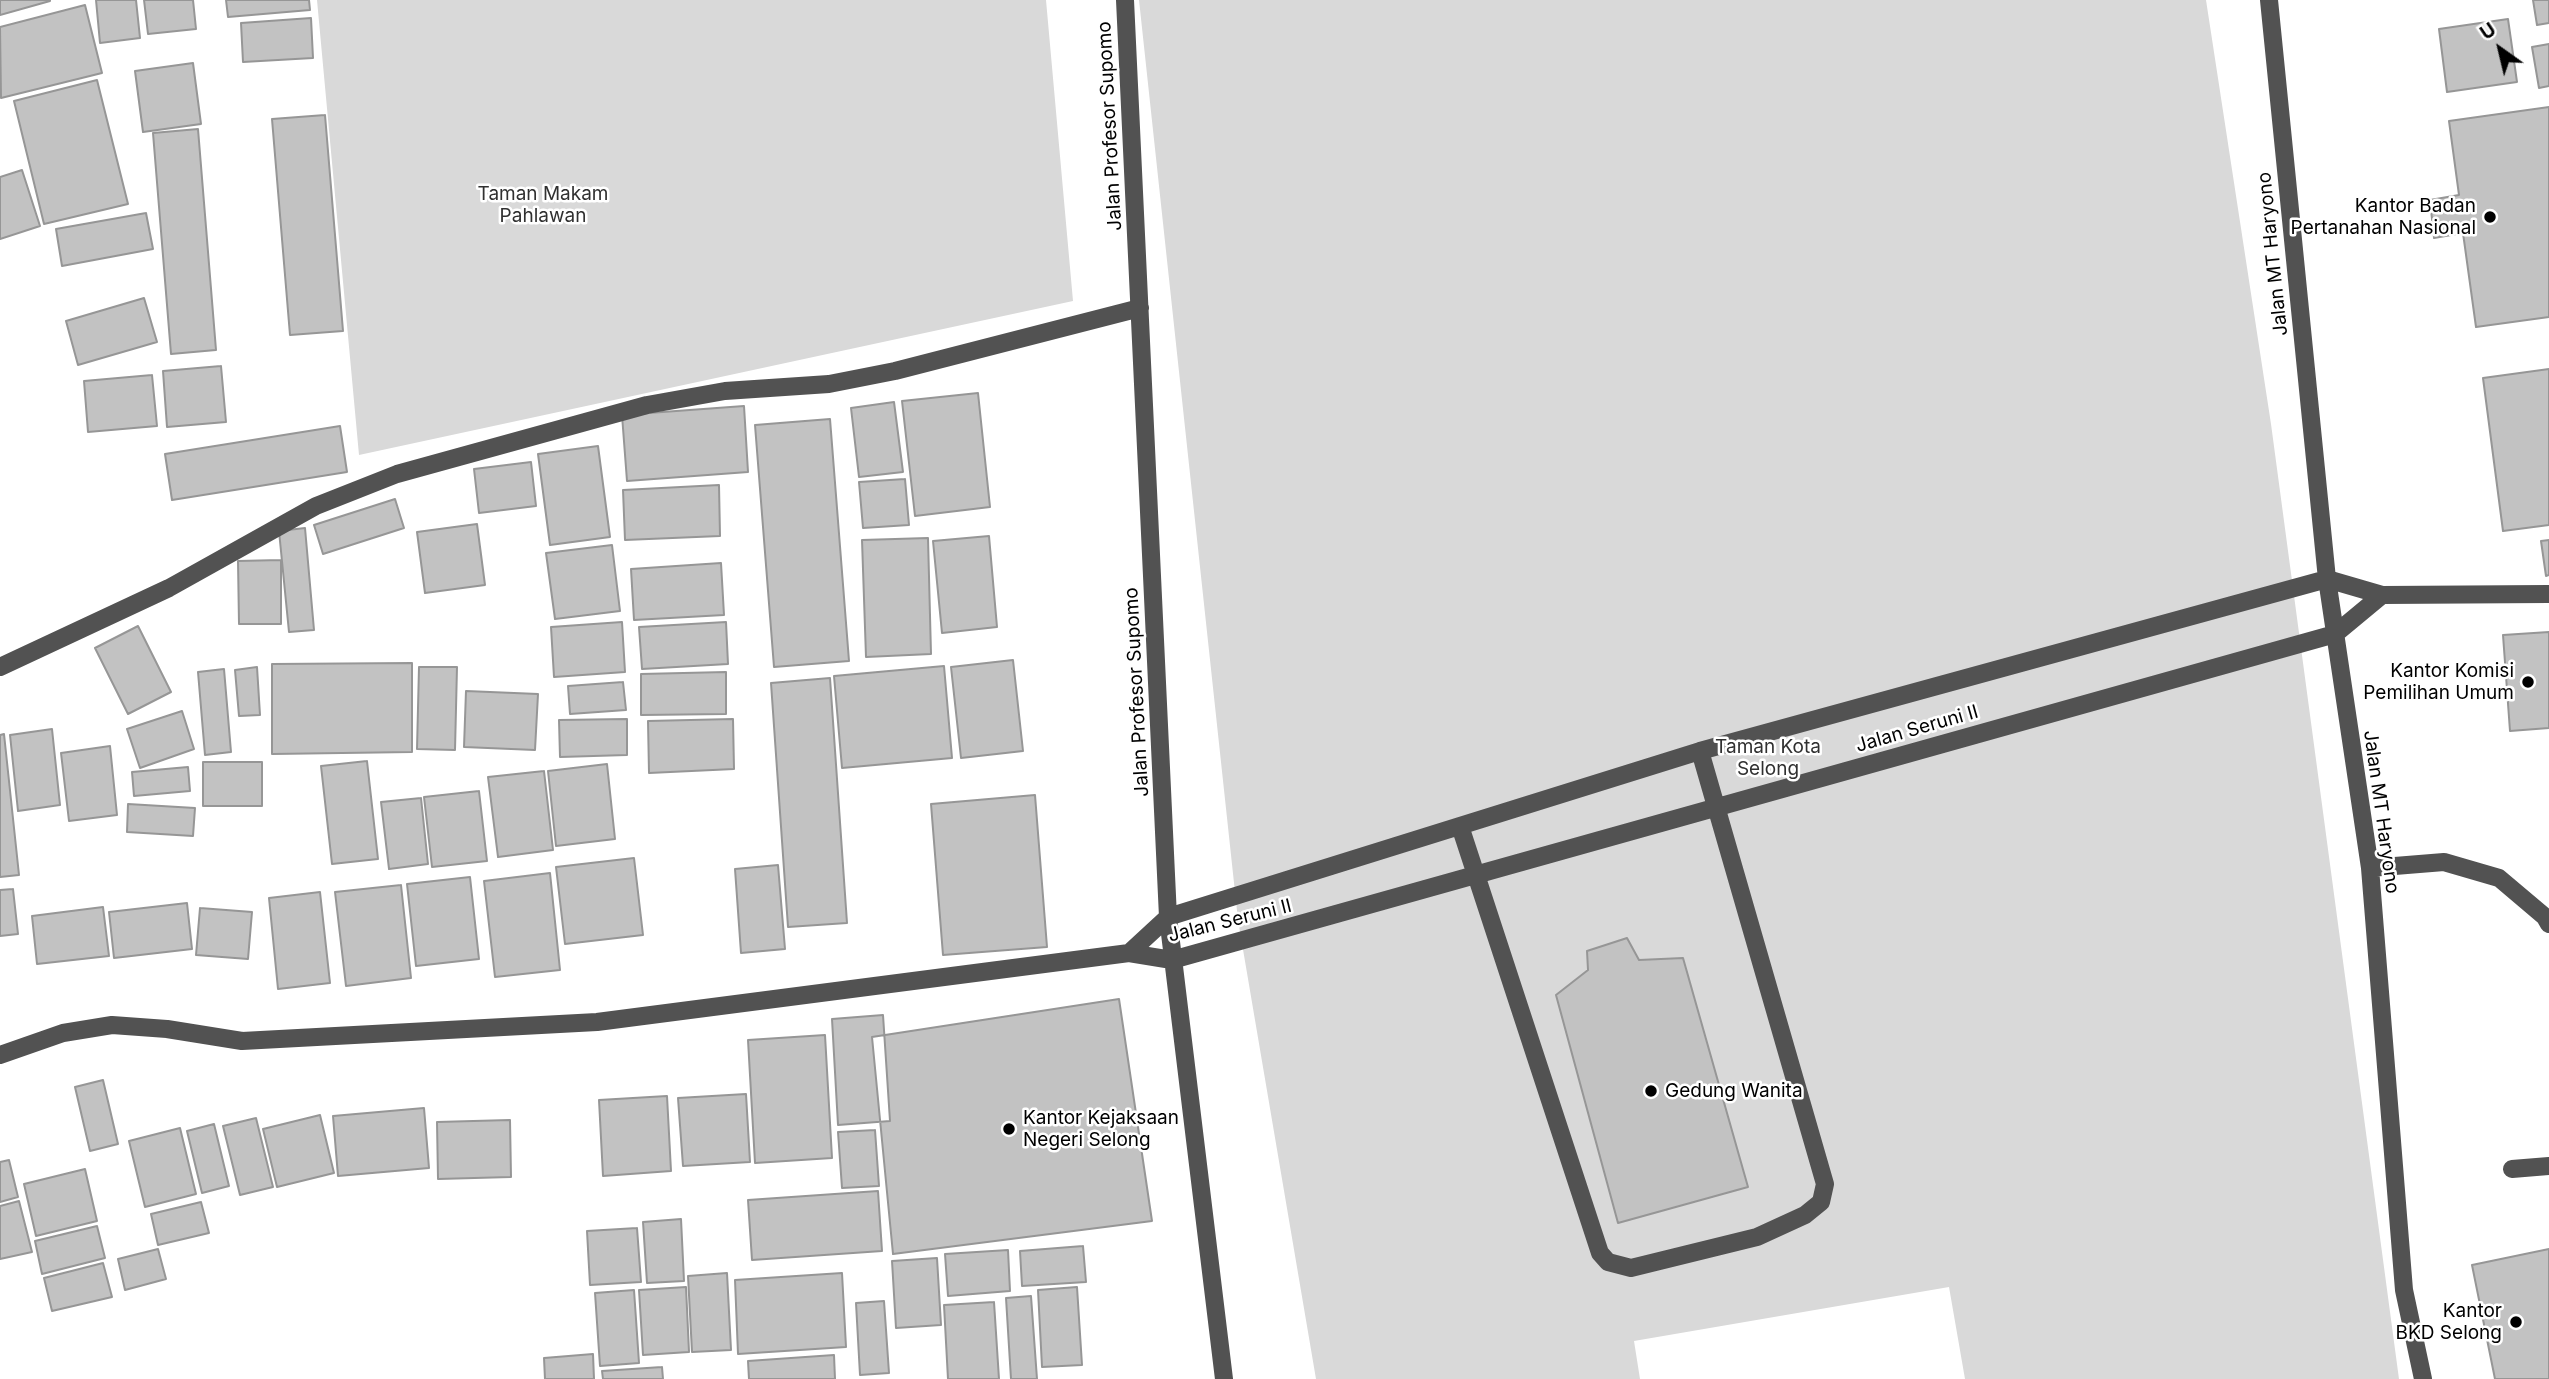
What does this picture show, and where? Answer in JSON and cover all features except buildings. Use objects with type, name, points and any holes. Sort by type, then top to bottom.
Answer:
[{"type":"street","name":"Jalan Profesor Supomo","points":[[1125,0],[1168,917],[1224,1379]]},
{"type":"street","name":"Jalan MT Haryono","points":[[2269,0],[2327,579],[2370,868],[2404,1290],[2423,1379]]},
{"type":"street","points":[[0,667],[169,588],[316,506],[397,474],[647,405],[725,391],[829,384],[895,372],[1140,308]]},
{"type":"street","points":[[2327,579],[2382,595],[2549,594]]},
{"type":"street","name":"Jalan Seruni II","points":[[1129,953],[1168,917],[1700,751],[2327,579]]},
{"type":"street","name":"Jalan Seruni II","points":[[1129,953],[1172,960],[2334,634],[2382,595]]},
{"type":"street","points":[[1460,826],[1600,1253],[1608,1262],[1630,1268],[1757,1237],[1805,1215],[1821,1202],[1825,1184],[1700,751]]},
{"type":"street","points":[[2370,868],[2444,862],[2499,878],[2545,917],[2549,924]]},
{"type":"street","points":[[0,1055],[63,1033],[112,1025],[167,1029],[242,1041],[597,1022],[1129,953]]},
{"type":"street","points":[[2512,1169],[2549,1166]]},
{"type":"green space","name":"Taman Makam Pahlawan","points":[[317,0],[1046,0],[1073,301],[359,455]]},
{"type":"green space","name":"Taman Kota Selong","points":[[1139,0],[2206,0],[2271,424],[2399,1379],[1965,1379],[1949,1287],[1634,1341],[1640,1379],[1316,1379],[1238,920]]},
{"type":"place","name":"Kantor Badan Pertanahan Nasional","points":[[2490,217]]},
{"type":"place","name":"Kantor Komisi Pemilihan Umum","points":[[2528,682]]},
{"type":"place","name":"Gedung Wanita","points":[[1651,1091]]},
{"type":"place","name":"Kantor Kejaksaan Negeri Selong","points":[[1009,1129]]},
{"type":"place","name":"Kantor BKD Selong","points":[[2516,1322]]}]
